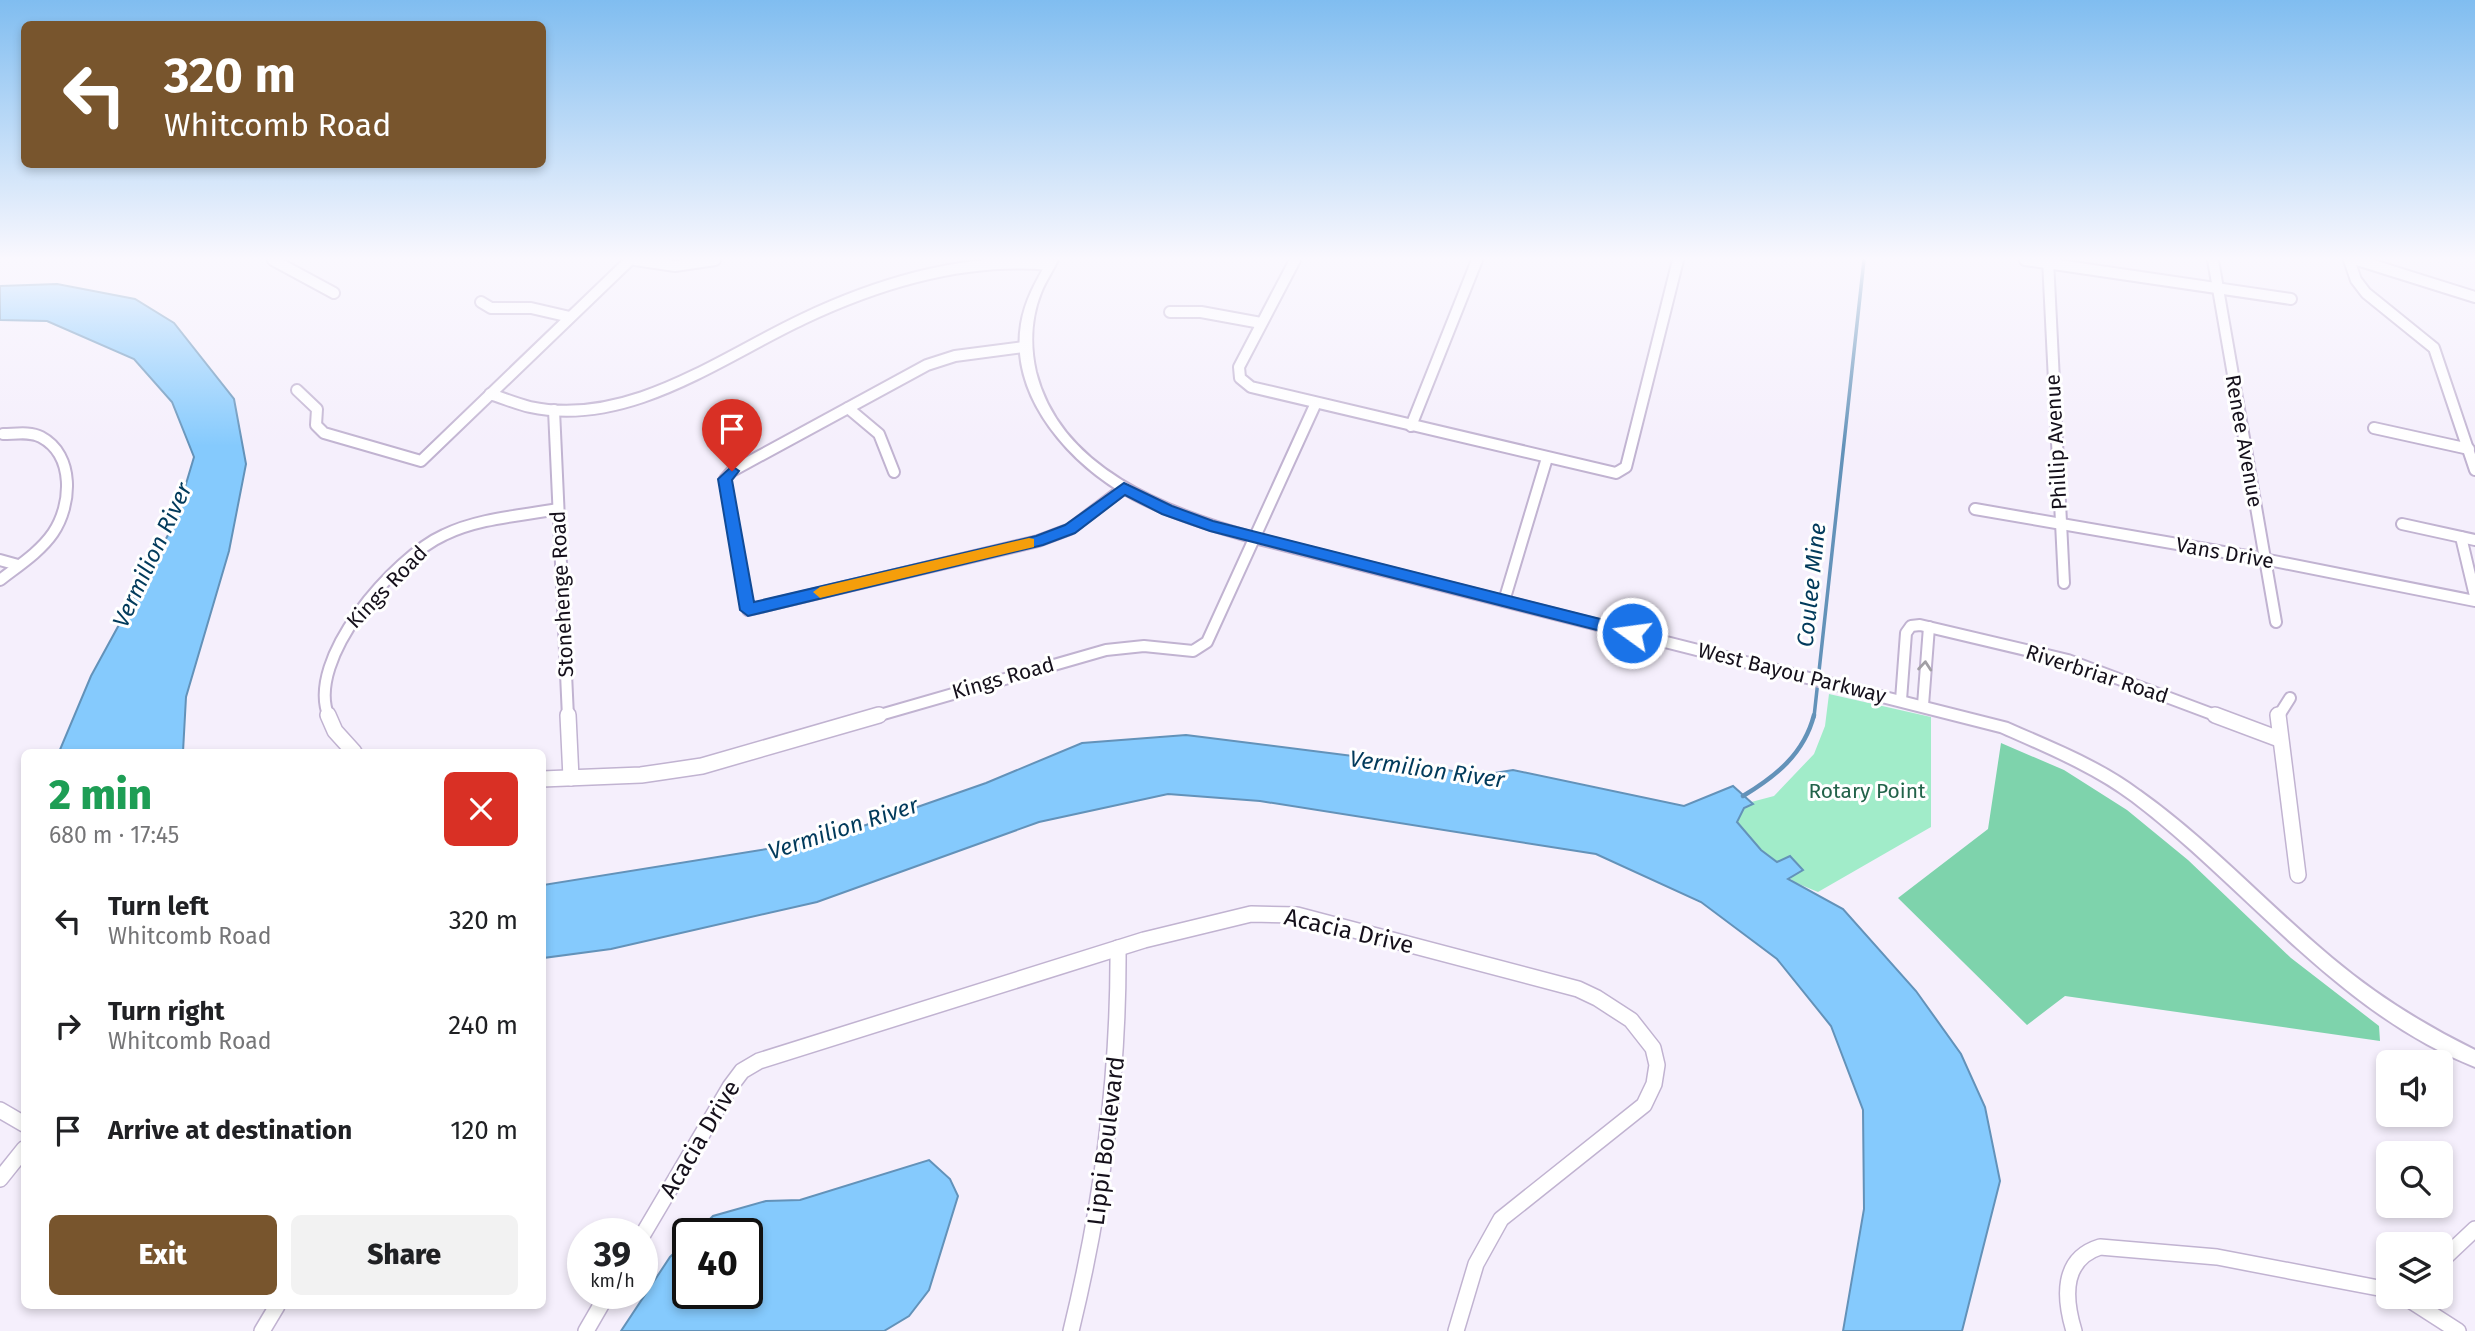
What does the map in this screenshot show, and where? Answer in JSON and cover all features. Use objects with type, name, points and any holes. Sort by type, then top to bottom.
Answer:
[{"type":"street","points":[[297,390],[315,405],[316,425],[324,433],[421,461],[565,322]]},
{"type":"street","points":[[489,394],[512,403],[554,410],[615,404],[655,393],[798,322]]},
{"type":"street","name":"West Bayou Parkway","points":[[1027,322],[1024,347],[1031,382],[1053,423],[1077,452],[1124,488],[1183,517],[1254,538],[2003,727],[2086,764],[2133,793],[2195,842],[2307,948],[2348,981],[2401,1020],[2475,1059]]},
{"type":"street","points":[[1256,322],[1261,323],[1238,373],[1247,384],[1315,405],[1609,472],[1620,472],[1626,467],[1662,322]]},
{"type":"street","points":[[1411,426],[1452,322]]},
{"type":"street","name":"Phillip Avenue","points":[[2051,322],[2064,583]]},
{"type":"street","name":"Renee Avenue","points":[[2224,322],[2276,622]]},
{"type":"street","points":[[2405,322],[2434,348],[2475,470]]},
{"type":"street","points":[[1024,347],[941,360],[732,471],[725,479],[748,610],[1038,541],[1078,524],[1124,488]]},
{"type":"street","name":"Kings Road","points":[[546,779],[663,773],[702,766],[1094,652],[1144,646],[1197,651],[1207,642],[1315,405]]},
{"type":"street","points":[[848,408],[879,434],[894,472]]},
{"type":"street","name":"Stonehenge Road","points":[[554,410],[571,778]]},
{"type":"street","points":[[2374,428],[2469,449]]},
{"type":"street","points":[[0,580],[42,546],[56,527],[68,479],[65,465],[43,438],[25,433],[3,434]]},
{"type":"street","points":[[1504,601],[1547,458]]},
{"type":"street","name":"Kings Road","points":[[351,749],[335,731],[327,716],[325,696],[332,656],[349,624],[405,564],[441,536],[479,523],[558,509]]},
{"type":"street","name":"Vans Drive","points":[[1975,509],[2264,559],[2475,601]]},
{"type":"street","points":[[2402,524],[2475,540]]},
{"type":"street","points":[[2461,537],[2475,596]]},
{"type":"street","points":[[0,560],[18,565]]},
{"type":"street","name":"Riverbriar Road","points":[[1901,700],[1906,633],[1911,626],[1928,627],[2068,660],[2279,739]]},
{"type":"street","points":[[1923,705],[1928,627]]},
{"type":"street","points":[[2290,698],[2278,715],[2279,739],[2298,875]]},
{"type":"street","name":"Acacia Drive","points":[[653,1218],[730,1087],[747,1067],[1118,948],[1251,914],[1297,915],[1578,989],[1612,1006],[1639,1025],[1655,1056],[1657,1082],[1652,1093],[1636,1112],[1513,1207],[1495,1224],[1480,1255],[1456,1331]]},
{"type":"street","name":"Lippi Boulevard","points":[[1072,1331],[1098,1214],[1109,1137],[1118,1051],[1118,948]]},
{"type":"street","points":[[0,1111],[21,1122]]},
{"type":"street","points":[[0,1178],[21,1153]]},
{"type":"street","points":[[2453,1250],[2475,1229]]},
{"type":"street","points":[[2074,1331],[2066,1293],[2070,1270],[2087,1251],[2100,1247],[2125,1247],[2217,1257],[2376,1288]]},
{"type":"street","points":[[262,1331],[275,1309]]},
{"type":"street","points":[[586,1331],[599,1309]]},
{"type":"street","points":[[2433,1309],[2458,1331]]},
{"type":"green space","name":"Rotary Point","points":[[1829,694],[1931,717],[1931,827],[1818,892],[1794,882],[1731,821],[1740,805],[1774,796],[1814,754],[1825,726]]},
{"type":"green space","points":[[2001,743],[2064,770],[2127,810],[2188,860],[2291,958],[2379,1026],[2380,1041],[2065,996],[2027,1025],[1898,898],[1988,829]]},
{"type":"water","points":[[50,322],[174,323],[234,399],[246,464],[229,551],[186,697],[183,749],[60,749],[91,676],[174,524],[194,457],[172,402],[134,359]]},
{"type":"water","name":"Vermilion River","points":[[1186,735],[1424,765],[1476,776],[1513,770],[1684,806],[1733,786],[1753,804],[1744,808],[1737,822],[1761,850],[1777,862],[1790,856],[1803,870],[1788,879],[1843,909],[1916,991],[1961,1054],[1985,1107],[2000,1181],[1962,1331],[1843,1331],[1864,1209],[1863,1110],[1831,1026],[1777,959],[1701,902],[1596,854],[1260,801],[1168,794],[1039,822],[817,902],[611,949],[546,958],[546,885],[823,840],[986,783],[1082,743]]},
{"type":"water","points":[[929,1160],[950,1179],[958,1196],[929,1290],[909,1316],[884,1331],[621,1331],[636,1309],[658,1309],[658,1275],[672,1255],[672,1309],[763,1309],[763,1218],[711,1218],[766,1201],[800,1200]]},
{"type":"waterway","name":"Coulee Mine","points":[[1814,717],[1857,322]]},
{"type":"waterway","name":"Coulee Mine","points":[[1743,796],[1787,763],[1803,741],[1814,715]]},
{"type":"slow traffic","points":[[820,592],[1029,543]]},
{"type":"route","points":[[732,471],[725,479],[748,610],[1038,541],[1070,529],[1124,488],[1167,510],[1210,526],[1632,633]]}]
